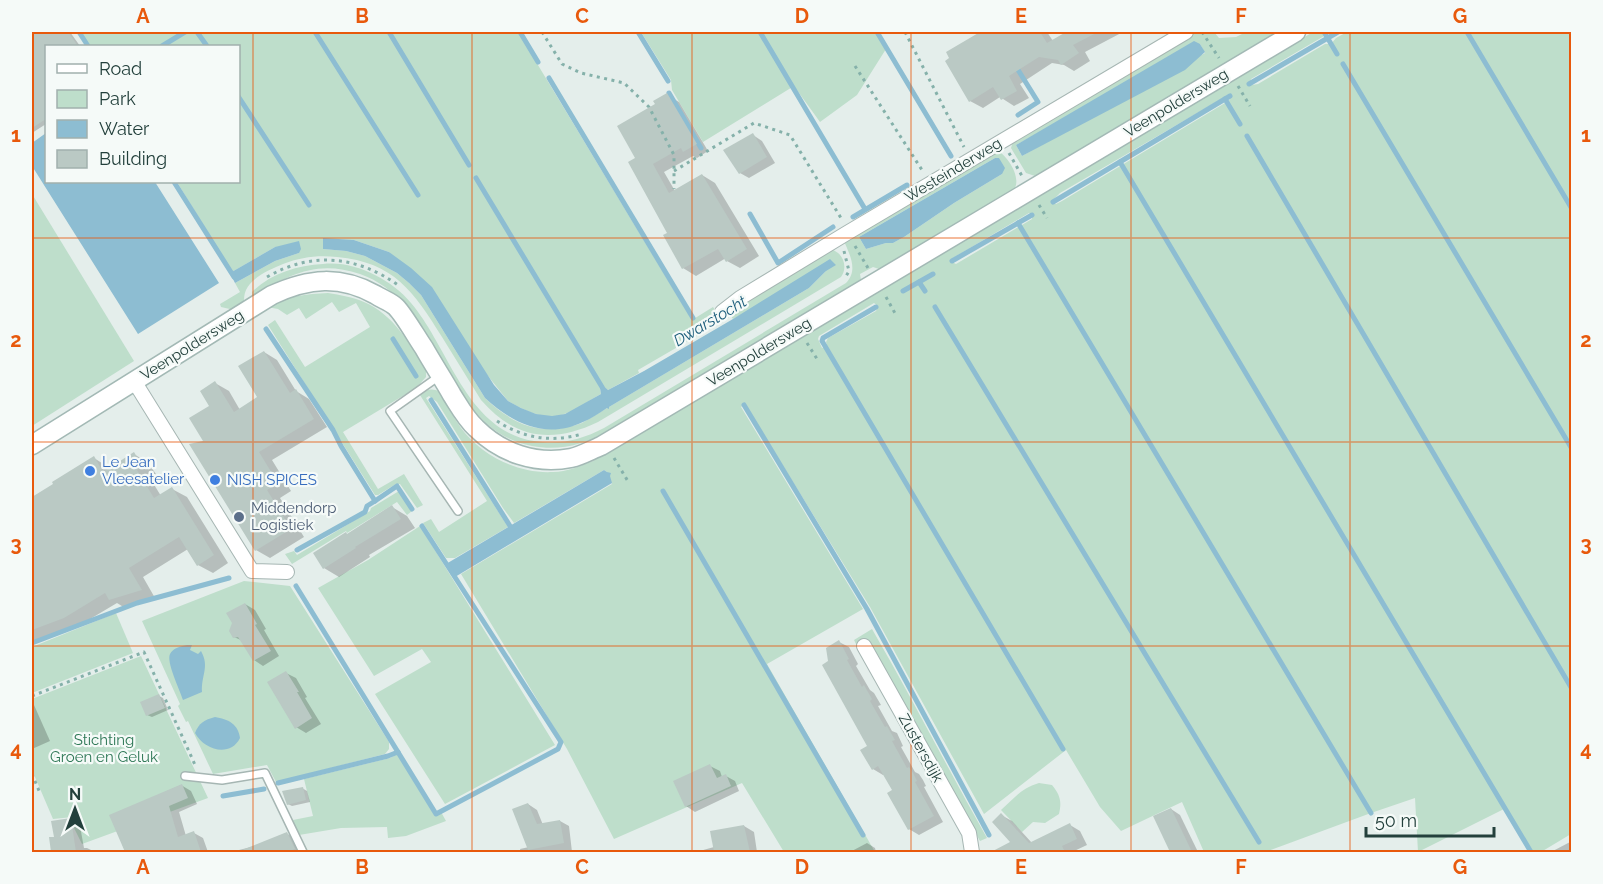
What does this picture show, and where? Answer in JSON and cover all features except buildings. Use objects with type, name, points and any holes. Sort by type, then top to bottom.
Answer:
[{"type":"street","name":"Westeinderweg","points":[[722,312],[740,298],[1182,32]]},
{"type":"street","name":"Veenpoldersweg","points":[[32,445],[272,295],[291,287],[316,281],[336,281],[365,290],[395,306],[419,340],[462,411],[474,428],[488,439],[507,451],[528,459],[573,458],[605,444],[1296,32]]},
{"type":"street","name":"Veenpoldersweg","points":[[134,381],[252,571],[288,572]]},
{"type":"street","name":"Zustersdijk","points":[[864,646],[969,833],[972,852]]},
{"type":"lane","points":[[440,375],[390,411],[458,511]]},
{"type":"lane","points":[[185,776],[222,780],[265,773],[303,852]]},
{"type":"path","points":[[542,32],[562,64],[581,73],[624,83],[649,107],[674,154],[674,189]]},
{"type":"path","points":[[905,32],[971,159]]},
{"type":"path","points":[[855,66],[931,183]]},
{"type":"path","points":[[674,171],[754,123],[790,135],[839,212],[849,271],[841,282]]},
{"type":"path","points":[[842,236],[897,315]]},
{"type":"path","points":[[261,280],[289,266],[304,262],[335,260],[375,270],[403,291]]},
{"type":"path","points":[[799,328],[819,362]]},
{"type":"path","points":[[492,417],[512,430],[541,439],[557,439],[587,433]]},
{"type":"path","points":[[605,444],[629,483]]},
{"type":"path","points":[[32,696],[144,652],[202,778]]},
{"type":"path","points":[[32,774],[40,793]]},
{"type":"green space","points":[[79,32],[518,32],[692,320],[713,307],[721,319],[734,311],[737,304],[828,249],[837,252],[844,264],[841,277],[598,422],[581,429],[550,435],[521,430],[494,413],[481,400],[412,293],[388,273],[374,265],[330,256],[310,257],[283,264],[257,277],[246,290],[244,303],[234,310],[221,307],[220,304],[240,292],[235,283],[275,261],[299,253],[275,247],[232,272],[178,183],[240,183],[240,45],[87,45]],"holes":[[[323,239],[354,240],[389,252],[508,401],[529,412],[544,416],[571,411],[601,394],[599,383],[608,390],[731,316],[733,319],[826,271],[809,288],[582,423],[568,427],[542,429],[518,422],[485,398],[421,295],[409,283],[397,273],[365,256],[346,251],[323,249]]]},
{"type":"green space","points":[[641,32],[875,32],[886,49],[857,95],[820,122],[794,86],[703,142],[672,90],[671,80]]},
{"type":"green space","points":[[1194,32],[1214,32],[1219,38],[1236,37],[1246,32],[1277,32],[1035,176],[1026,173],[1011,148],[1014,138]],"holes":[[[1200,44],[1205,53],[1022,156],[1016,145]]]},
{"type":"green space","points":[[1313,32],[1331,32],[1251,79],[1250,84],[1258,84],[1325,44],[1331,44],[1347,32],[1571,32],[1571,834],[1541,852],[1531,852],[1504,809],[1418,852],[1415,798],[1265,852],[1204,852],[1182,802],[1121,831],[1100,807],[1066,750],[984,814],[870,607],[745,404],[741,407],[863,609],[767,664],[875,852],[784,852],[742,783],[614,839],[567,749],[461,574],[612,484],[607,472],[604,470],[514,523],[437,402],[429,396],[426,398],[508,527],[455,558],[446,558],[423,523],[431,519],[439,532],[487,501],[420,395],[430,390],[440,392],[458,424],[479,447],[514,466],[540,472],[558,472],[593,461]],"holes":[[[1228,95],[1230,99],[1225,103],[1062,201],[1056,204],[1053,202],[1060,193]],[[1029,213],[1032,215],[1032,219],[956,264],[952,262],[953,258]],[[874,303],[878,306],[876,311],[828,338],[827,346],[822,348],[819,336]]]},
{"type":"green space","points":[[995,149],[1008,160],[1014,171],[1015,188],[879,269],[873,267],[860,274],[861,280],[607,432],[571,446],[552,448],[532,446],[502,435],[478,416],[459,391],[427,336],[409,311],[387,289],[360,274],[330,268],[316,269],[291,276],[252,297],[252,292],[267,280],[303,266],[336,264],[369,272],[394,287],[411,303],[475,405],[492,421],[511,434],[534,441],[562,442],[587,436],[604,428],[846,283],[852,273],[852,267],[843,239]],"holes":[[[995,158],[999,158],[1002,174],[904,237],[893,243],[866,249],[859,237]]]},
{"type":"green space","points":[[32,194],[134,361],[32,426]]},
{"type":"green space","points":[[328,293],[360,300],[384,314],[400,331],[426,370],[426,377],[416,388],[343,432],[378,489],[404,474],[423,505],[417,508],[400,484],[375,495],[268,325],[275,320],[305,367],[370,327],[356,303],[339,312],[332,302],[306,319],[299,308],[287,315],[278,309],[267,307],[289,298]]},
{"type":"green space","points":[[399,491],[412,511],[407,515],[397,502],[292,564],[285,554],[294,551],[297,555]]},
{"type":"green space","points":[[420,526],[555,745],[445,804],[375,694],[431,662],[422,649],[374,676],[318,588],[368,560]]},
{"type":"green space","points":[[244,581],[290,586],[389,742],[389,749],[385,754],[276,782],[267,765],[213,774],[188,721],[186,722],[178,706],[180,704],[142,621]]},
{"type":"green space","points":[[116,613],[133,653],[32,693],[32,647]]},
{"type":"green space","points":[[872,629],[987,838],[980,841],[868,641],[857,646],[854,640]]},
{"type":"green space","name":"Stichting Groen en Geluk","points":[[141,656],[208,798],[82,844],[74,828],[73,817],[53,819],[32,770],[32,699]]},
{"type":"green space","points":[[398,754],[435,815],[441,812],[446,821],[406,836],[388,838],[387,827],[341,828],[299,835],[293,820],[313,816],[304,779],[390,758]]},
{"type":"green space","points":[[1039,783],[1052,785],[1057,792],[1060,798],[1059,814],[1045,823],[1033,822],[1022,832],[1001,810],[1022,791]]},
{"type":"water","points":[[1194,41],[1200,44],[1205,52],[1185,70],[1022,156],[1016,145]]},
{"type":"water","points":[[45,134],[45,183],[156,183],[219,283],[138,334],[32,166],[32,143]]},
{"type":"water","points":[[995,158],[999,158],[1005,168],[1002,174],[904,237],[893,243],[866,249],[859,237]]},
{"type":"water","points":[[323,238],[354,240],[389,252],[411,268],[432,287],[494,385],[508,401],[536,414],[552,416],[565,414],[601,394],[599,382],[608,390],[644,371],[830,259],[836,265],[826,271],[809,288],[609,409],[569,427],[543,429],[506,415],[485,398],[421,295],[409,283],[397,273],[365,256],[346,251],[323,249]]},
{"type":"water","points":[[299,241],[301,249],[299,253],[275,261],[235,283],[230,273],[275,247]]},
{"type":"water","points":[[604,470],[611,473],[612,483],[455,577],[446,564]]},
{"type":"water","points":[[192,645],[190,650],[198,654],[201,651],[205,667],[202,692],[183,700],[169,658],[173,650]]},
{"type":"water","points":[[215,717],[228,721],[237,729],[240,738],[230,748],[217,749],[204,744],[195,733],[202,722]]},
{"type":"waterway","points":[[79,32],[87,45]]},
{"type":"waterway","points":[[164,45],[185,32]]},
{"type":"waterway","points":[[197,32],[206,45]]},
{"type":"waterway","points":[[315,32],[418,195]]},
{"type":"waterway","points":[[389,32],[469,165]]},
{"type":"waterway","points":[[520,32],[538,62]]},
{"type":"waterway","points":[[638,32],[668,81]]},
{"type":"waterway","points":[[760,32],[865,209]]},
{"type":"waterway","points":[[877,32],[951,156]]},
{"type":"waterway","points":[[1324,32],[1337,54]]},
{"type":"waterway","points":[[1249,84],[1338,32]]},
{"type":"waterway","points":[[1467,32],[1572,209]]},
{"type":"waterway","points":[[1343,64],[1572,449]]},
{"type":"waterway","points":[[1015,65],[1038,102],[1018,115]]},
{"type":"waterway","name":"Dwarstocht","points":[[549,78],[693,318]]},
{"type":"waterway","points":[[669,93],[701,148]]},
{"type":"waterway","points":[[1053,202],[1230,96]]},
{"type":"waterway","points":[[240,99],[309,205]]},
{"type":"waterway","points":[[1225,99],[1240,124]]},
{"type":"waterway","points":[[1247,136],[1572,689]]},
{"type":"waterway","points":[[1120,162],[1531,852]]},
{"type":"waterway","points":[[476,178],[602,387]]},
{"type":"waterway","points":[[175,183],[234,277]]},
{"type":"waterway","points":[[853,217],[907,185]]},
{"type":"waterway","points":[[750,214],[778,263],[833,227]]},
{"type":"waterway","points":[[952,261],[1032,215]]},
{"type":"waterway","points":[[1018,223],[1371,813]]},
{"type":"waterway","points":[[903,291],[933,274]]},
{"type":"waterway","points":[[919,282],[925,291]]},
{"type":"waterway","points":[[876,307],[823,338],[822,341],[1063,749]]},
{"type":"waterway","points":[[935,307],[1259,842]]},
{"type":"waterway","points":[[266,329],[333,430],[375,501],[397,486],[412,509]]},
{"type":"waterway","points":[[393,339],[416,376]]},
{"type":"waterway","points":[[431,400],[510,526]]},
{"type":"waterway","points":[[744,405],[867,609],[989,835]]},
{"type":"waterway","points":[[663,491],[863,835]]},
{"type":"waterway","points":[[297,550],[365,512],[367,506],[375,501]]},
{"type":"waterway","points":[[296,586],[436,814],[558,749],[561,742],[422,526]]},
{"type":"waterway","points":[[32,643],[137,603],[229,578]]},
{"type":"waterway","points":[[278,783],[398,752]]},
{"type":"waterway","points":[[223,796],[264,789]]},
{"type":"place","name":"Le Jean Vleesatelier","points":[[90,471]]},
{"type":"place","name":"NISH SPICES","points":[[215,480]]},
{"type":"place","name":"Middendorp Logistiek","points":[[239,517]]}]
